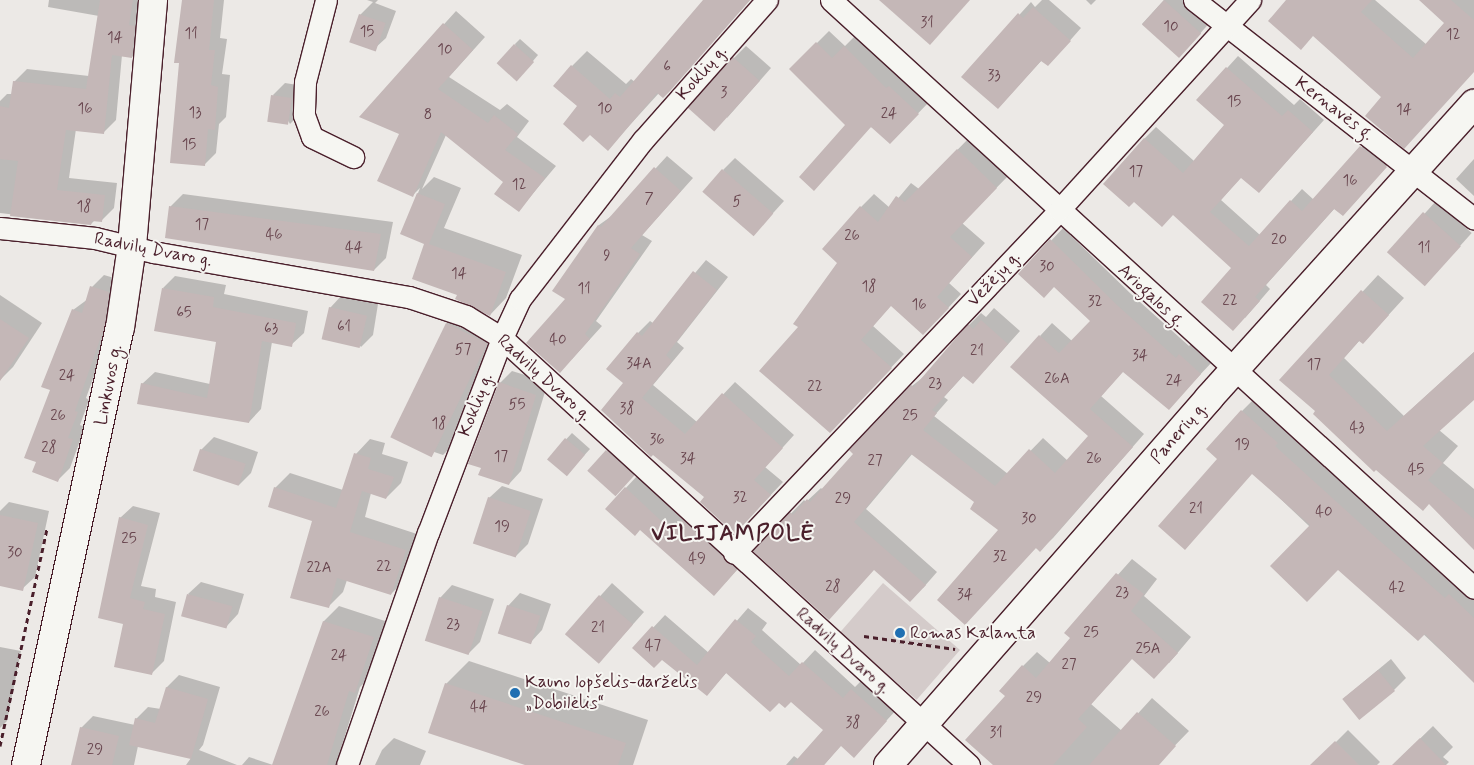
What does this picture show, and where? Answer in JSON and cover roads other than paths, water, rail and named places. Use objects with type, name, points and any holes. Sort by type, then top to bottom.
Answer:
[{"type":"street","name":"Linkuvos g.","points":[[26,765],[84,506],[120,328],[132,246],[153,0]]},
{"type":"street","points":[[326,0],[305,82],[304,115],[312,137],[353,157]]},
{"type":"street","name":"Koklių g.","points":[[347,765],[428,532],[502,338],[520,299],[643,140],[766,0]]},
{"type":"street","name":"Ariogalos g.","points":[[831,0],[1234,371],[1474,588]]},
{"type":"street","name":"Kernavės g.","points":[[1194,0],[1226,27],[1415,170],[1474,218]]},
{"type":"street","name":"Vežėjų g.","points":[[734,553],[1059,210],[1250,0]]},
{"type":"street","name":"Panerių g.","points":[[888,765],[1234,371],[1474,104]]},
{"type":"street","name":"Radvilų Dvaro g.","points":[[0,228],[94,238],[409,297],[466,316],[502,338],[734,553],[969,765]]},
{"type":"place","name":"Romas Kalanta","points":[[900,633]]},
{"type":"place","name":"Kauno lopšelis-darželis „Dobilėlis“","points":[[515,693]]},
{"type":"district","name":"VILIJAMPOLĖ","points":[[733,535]]}]
